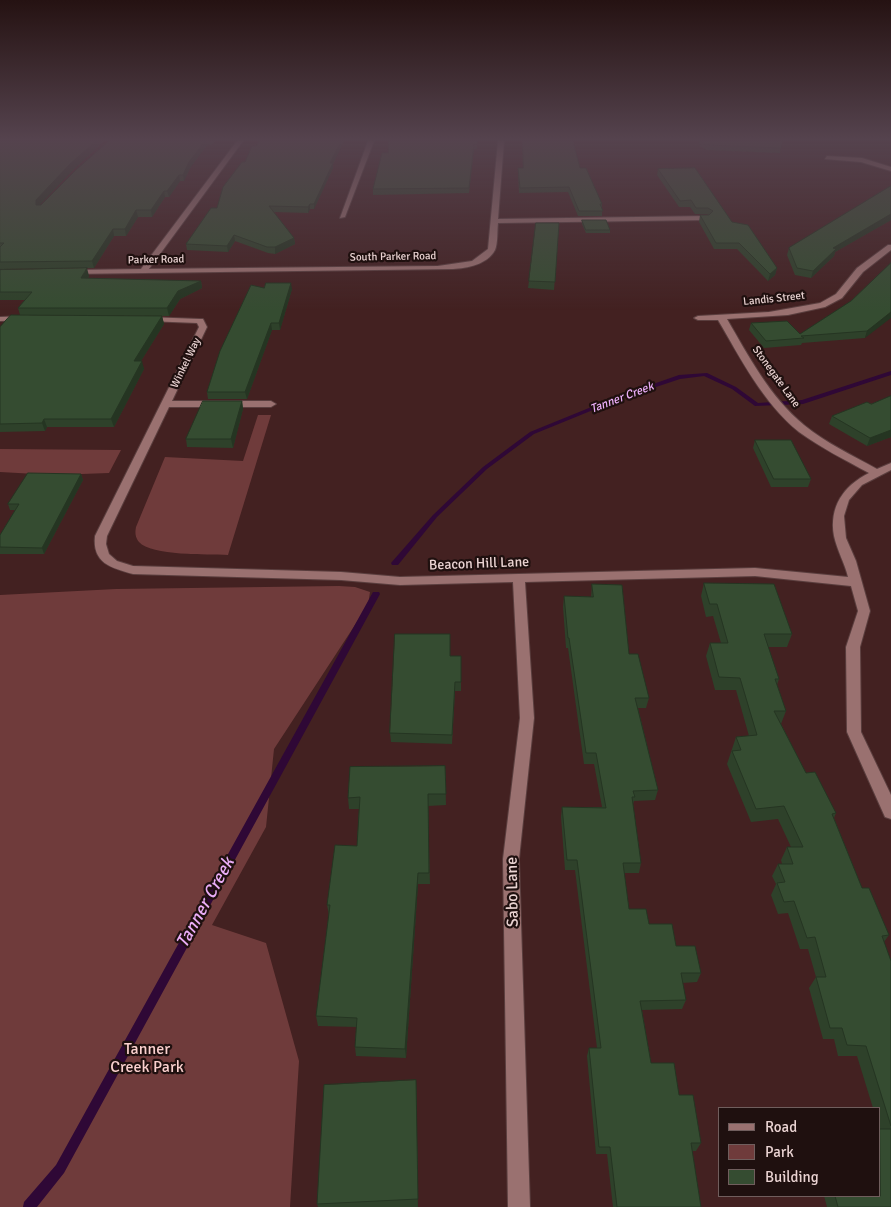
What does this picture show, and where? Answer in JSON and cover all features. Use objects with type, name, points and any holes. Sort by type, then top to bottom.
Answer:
[{"type":"street","points":[[144,271],[198,197]]},
{"type":"street","points":[[342,217],[350,197]]},
{"type":"street","points":[[496,197],[494,222],[707,218]]},
{"type":"street","name":"South Parker Road","points":[[313,270],[438,268],[473,263],[485,257],[492,249],[494,222]]},
{"type":"street","name":"Landis Street","points":[[698,318],[804,310],[834,300],[861,270],[891,247]]},
{"type":"street","name":"Parker Road","points":[[60,272],[313,270]]},
{"type":"street","name":"Stonegate Lane","points":[[721,317],[769,392],[787,415],[813,436],[874,472]]},
{"type":"street","points":[[0,319],[31,318]]},
{"type":"street","name":"Winkel Way","points":[[104,559],[100,549],[101,536],[167,404],[203,324],[193,320],[139,319]]},
{"type":"street","points":[[167,404],[271,404]]},
{"type":"street","points":[[891,466],[874,472],[858,483],[844,499],[838,514],[840,538],[864,611],[853,647],[854,732],[891,812]]},
{"type":"street","name":"Beacon Hill Lane","points":[[104,559],[116,566],[133,570],[340,576],[400,581],[755,572],[856,582]]},
{"type":"street","name":"Sabo Lane","points":[[519,578],[527,718],[511,859],[520,1207]]},
{"type":"green space","points":[[258,415],[271,415],[228,555],[167,552],[145,547],[139,542],[136,527],[165,457],[243,461]]},
{"type":"green space","points":[[0,449],[121,450],[109,473],[54,475],[0,472]]},
{"type":"green space","name":"Tanner Creek Park","points":[[355,587],[370,592],[368,605],[274,749],[266,827],[212,925],[266,943],[299,1061],[290,1207],[0,1207],[0,595],[116,589]]},
{"type":"building","points":[[0,197],[39,197],[36,200],[36,205],[41,205],[49,197],[160,197],[151,210],[136,210],[125,229],[113,229],[92,261],[0,262],[0,247],[4,243],[0,243]]},
{"type":"building","points":[[220,197],[317,197],[314,204],[310,204],[308,207],[269,206],[294,238],[275,247],[267,247],[234,235],[227,246],[186,244],[211,208],[217,208]]},
{"type":"building","points":[[573,197],[599,197],[603,211],[579,211]]},
{"type":"building","points":[[677,197],[715,197],[732,222],[748,225],[777,268],[770,274],[739,243],[716,243],[700,215],[709,215],[713,211],[708,208],[696,208],[691,200],[680,201]]},
{"type":"building","points":[[872,197],[891,197],[891,214],[833,248],[836,249],[813,271],[797,268],[789,248]]},
{"type":"building","points":[[582,220],[606,220],[610,230],[586,230]]},
{"type":"building","points":[[536,223],[559,223],[555,282],[529,281]]},
{"type":"building","points":[[891,263],[891,312],[867,331],[801,336],[804,338],[766,341],[751,323],[787,321],[800,334],[851,301]]},
{"type":"building","points":[[87,268],[81,278],[201,281],[178,291],[167,308],[18,308],[32,292],[0,292],[0,270]]},
{"type":"building","points":[[266,283],[291,283],[279,323],[271,323],[245,392],[207,392],[220,351],[251,285],[264,288]]},
{"type":"building","points":[[11,315],[162,316],[134,361],[142,361],[111,419],[44,419],[42,423],[0,424],[0,327]]},
{"type":"building","points":[[891,396],[891,430],[870,438],[832,416],[867,402],[871,404]]},
{"type":"building","points":[[203,401],[242,401],[231,439],[186,439]]},
{"type":"building","points":[[755,440],[791,440],[811,479],[774,479]]},
{"type":"building","points":[[28,473],[81,474],[42,548],[0,547],[0,535],[19,504],[8,504]]},
{"type":"building","points":[[704,583],[774,584],[792,634],[764,634],[779,679],[775,679],[786,711],[774,711],[806,773],[815,772],[836,813],[832,814],[862,888],[869,888],[889,935],[882,936],[891,961],[891,1126],[866,1046],[847,1045],[842,1028],[830,1028],[816,977],[826,977],[815,937],[807,938],[794,901],[784,902],[777,883],[785,882],[778,864],[793,864],[787,847],[803,847],[784,806],[756,809],[732,751],[741,750],[736,737],[757,735],[740,678],[719,677],[710,643],[728,643],[717,604],[710,604]]},
{"type":"building","points":[[592,584],[622,585],[629,654],[638,654],[649,698],[635,698],[658,790],[633,791],[635,797],[632,797],[641,863],[623,863],[629,909],[646,909],[649,924],[672,924],[676,946],[695,946],[701,973],[681,973],[686,1000],[640,1001],[651,1063],[674,1063],[679,1095],[693,1095],[701,1143],[691,1143],[701,1207],[617,1207],[610,1147],[599,1147],[589,1048],[601,1048],[577,860],[567,860],[562,807],[606,808],[596,753],[586,753],[568,638],[564,596],[593,597]]},
{"type":"building","points":[[395,634],[450,634],[450,656],[461,656],[461,682],[455,682],[452,735],[390,733]]},
{"type":"building","points":[[445,766],[446,794],[428,794],[429,873],[418,873],[405,1049],[355,1047],[357,1018],[316,1016],[330,905],[327,905],[335,845],[357,846],[360,797],[348,798],[350,767]]},
{"type":"building","points":[[416,1080],[418,1199],[317,1204],[324,1085]]},
{"type":"building","points":[[881,1129],[891,1129],[891,1207],[838,1207],[835,1197],[881,1197]]},
{"type":"waterway","name":"Tanner Creek","points":[[395,563],[435,516],[485,468],[532,433],[618,398],[679,377],[705,374],[734,388],[757,405],[803,402],[891,373]]},
{"type":"waterway","name":"Tanner Creek","points":[[29,1207],[60,1169],[376,594]]}]
